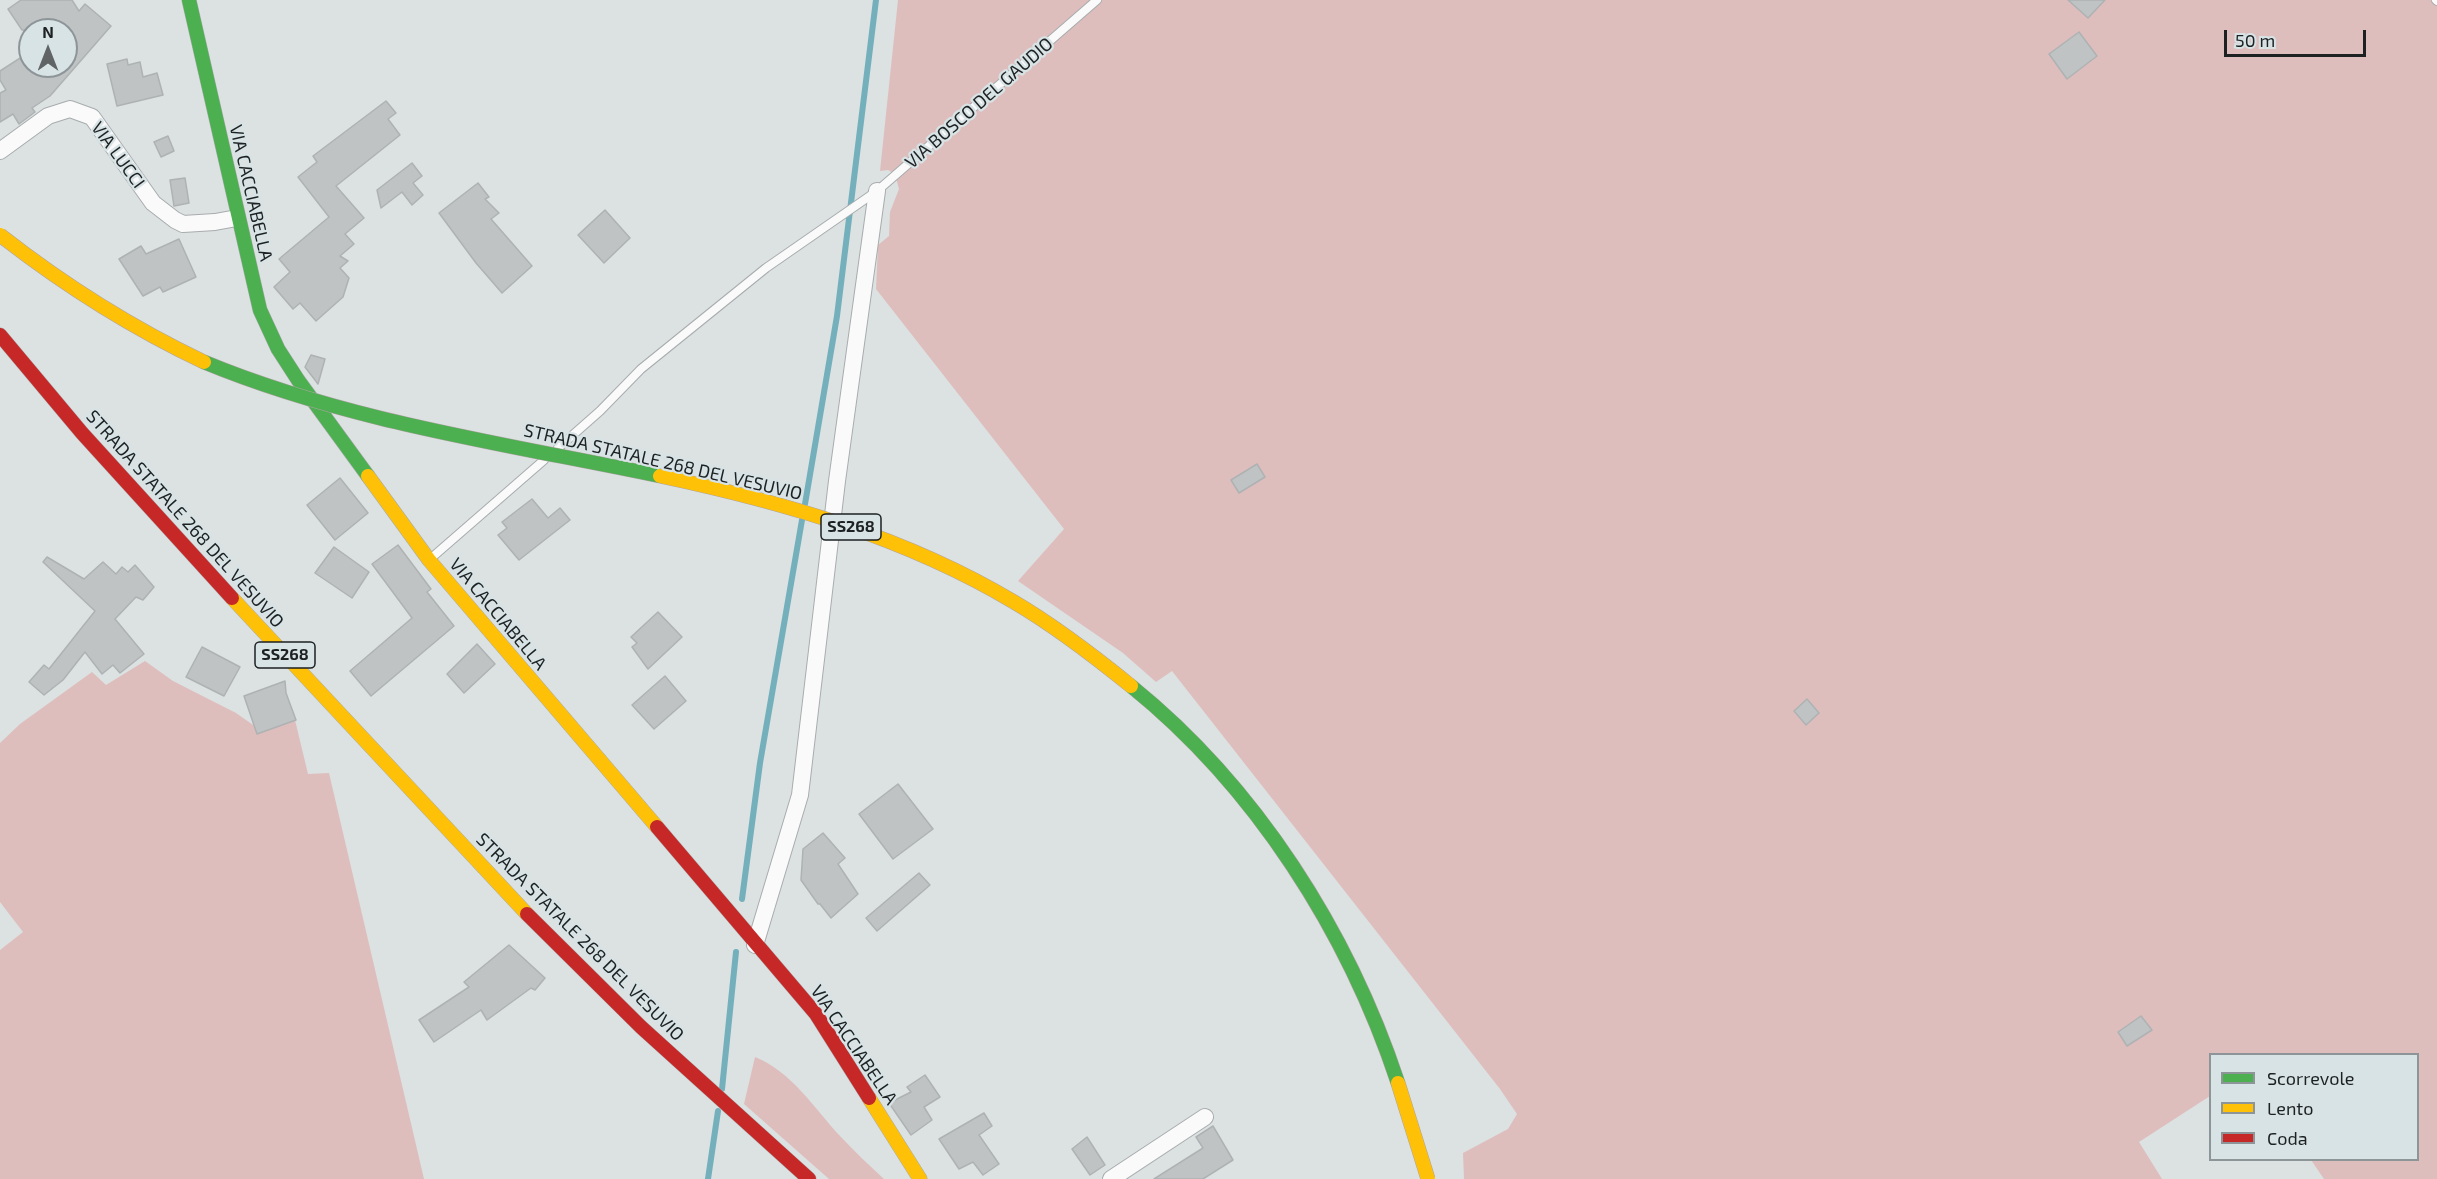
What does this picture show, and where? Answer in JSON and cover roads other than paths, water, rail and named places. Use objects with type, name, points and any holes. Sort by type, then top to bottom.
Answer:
[{"type":"main road","name":"VIA CACCIABELLA","points":[[189,0],[237,218],[260,310],[278,349],[380,495],[429,560],[816,1014],[920,1179]]},
{"type":"main road","name":"STRADA STATALE 268 DEL VESUVIO","points":[[0,235],[45,271],[119,319],[198,359],[274,389],[396,422],[768,502],[853,527],[964,574],[1002,594],[1076,640],[1145,695],[1208,756],[1265,824],[1314,898],[1355,975],[1389,1056],[1428,1179]]},
{"type":"main road","name":"STRADA STATALE 268 DEL VESUVIO","points":[[0,335],[50,397],[136,496],[616,1003],[695,1078],[809,1179]]},
{"type":"street","name":"VIA LUCCI","points":[[0,151],[48,116],[70,109],[92,117],[153,203],[175,220],[183,224],[237,218]]},
{"type":"street","points":[[756,945],[800,795],[836,492],[864,294],[871,219],[877,191]]},
{"type":"street","points":[[1111,1179],[1205,1117]]},
{"type":"lane","name":"VIA BOSCO DEL GAUDIO","points":[[429,560],[600,411],[641,369],[766,268],[877,191],[1097,0]]},
{"type":"waterway","points":[[805,504],[837,316],[876,0]]},
{"type":"waterway","points":[[742,899],[760,763],[802,520]]},
{"type":"waterway","points":[[722,1089],[736,952]]},
{"type":"waterway","points":[[708,1179],[718,1111]]}]
